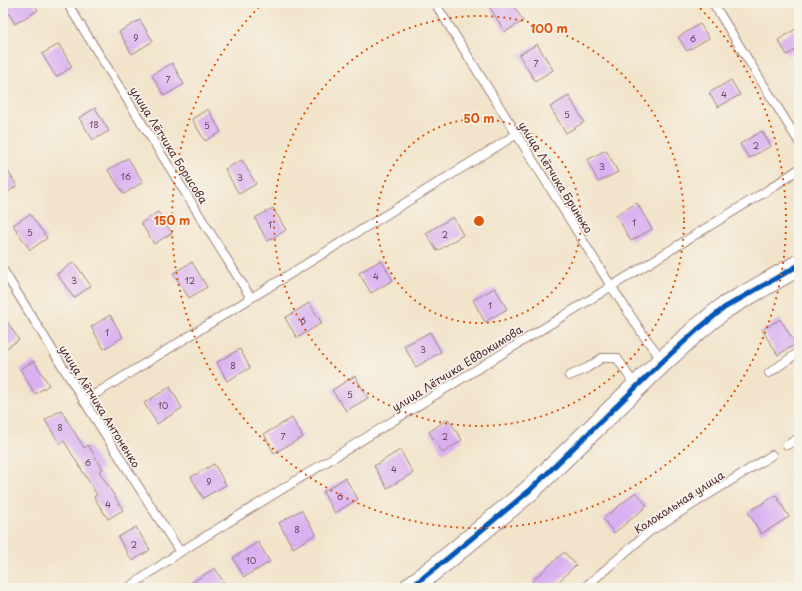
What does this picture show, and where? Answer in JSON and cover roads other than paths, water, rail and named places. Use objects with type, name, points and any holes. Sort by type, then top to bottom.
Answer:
[{"type":"street","points":[[410,588],[529,491],[697,330],[724,308],[799,265]]},
{"type":"lane","name":"улица Лётчика Борисова","points":[[67,3],[251,298]]},
{"type":"lane","name":"улица Лётчика Бринько","points":[[435,3],[611,286],[644,336],[663,361]]},
{"type":"lane","points":[[713,3],[799,142]]},
{"type":"lane","points":[[84,401],[516,134]]},
{"type":"lane","name":"улица Лётчика Евдокимова","points":[[128,588],[180,552],[768,190],[799,169]]},
{"type":"lane","name":"улица Лётчика Антоненко","points":[[3,270],[180,552]]},
{"type":"lane","points":[[769,373],[799,352]]},
{"type":"lane","points":[[569,376],[587,368],[602,358],[617,358],[636,388]]},
{"type":"lane","points":[[787,445],[799,438]]},
{"type":"lane","name":"Колокольная улица","points":[[584,588],[650,531],[772,455]]}]
